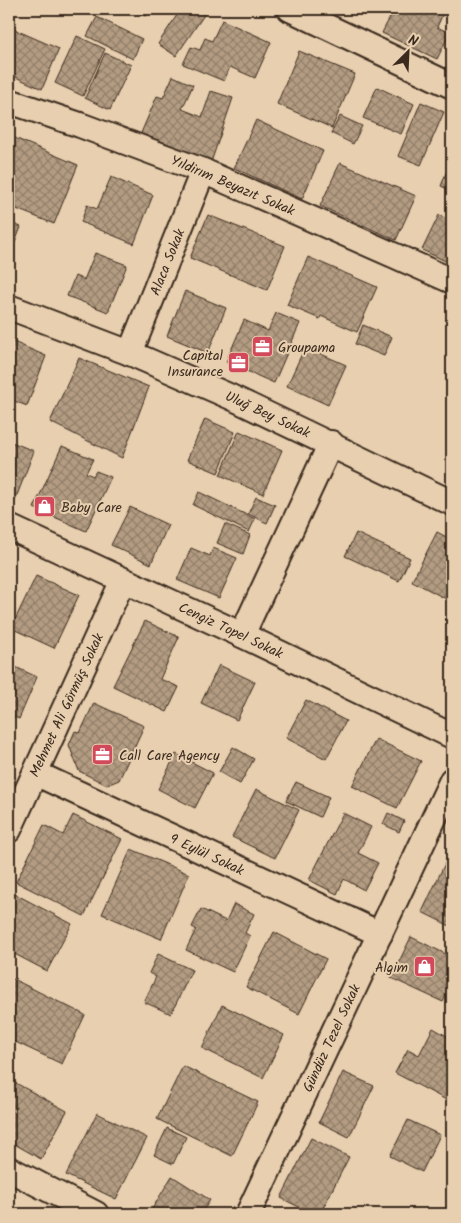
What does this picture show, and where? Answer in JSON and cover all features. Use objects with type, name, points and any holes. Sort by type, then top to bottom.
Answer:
[{"type":"street","points":[[290,9],[452,86]]},
{"type":"street","name":"Yıldirım Beyazıt Sokak","points":[[9,101],[80,125],[203,171],[452,282]]},
{"type":"street","name":"Alaca Sokak","points":[[130,353],[203,171]]},
{"type":"street","name":"Uluğ Bey Sokak","points":[[9,306],[130,353],[231,396],[452,503]]},
{"type":"street","points":[[242,635],[331,443]]},
{"type":"street","name":"Cengiz Topel Sokak","points":[[9,528],[242,635],[452,736]]},
{"type":"street","name":"Mehmet Ali Görmüş Sokak","points":[[9,830],[124,580]]},
{"type":"street","name":"9 Eylül Sokak","points":[[35,773],[380,934]]},
{"type":"street","name":"Gündüz Tezel Sokak","points":[[248,1214],[452,780]]},
{"type":"street","points":[[9,1169],[96,1214]]},
{"type":"building","points":[[127,9],[149,9],[146,16]]},
{"type":"building","points":[[181,9],[208,9],[176,56],[158,44]]},
{"type":"building","points":[[394,9],[445,9],[437,27],[450,33],[437,59],[382,33]]},
{"type":"building","points":[[97,17],[142,39],[133,59],[87,36]]},
{"type":"building","points":[[222,20],[271,42],[255,78],[230,67],[224,81],[183,64],[191,47],[200,50],[205,38],[212,41]]},
{"type":"building","points":[[9,27],[59,49],[42,89],[9,74]]},
{"type":"building","points":[[77,36],[105,49],[83,96],[55,83]]},
{"type":"building","points":[[299,51],[355,74],[332,128],[277,104]]},
{"type":"building","points":[[105,53],[131,65],[110,110],[85,98]]},
{"type":"building","points":[[173,76],[193,85],[182,109],[202,117],[211,91],[233,98],[209,168],[186,160],[189,152],[163,142],[160,150],[138,140],[157,96],[163,98]]},
{"type":"building","points":[[377,87],[414,104],[401,134],[363,118]]},
{"type":"building","points":[[421,102],[444,112],[421,165],[398,156]]},
{"type":"building","points":[[340,116],[362,126],[353,144],[331,133]]},
{"type":"building","points":[[256,120],[323,151],[302,199],[234,168]]},
{"type":"building","points":[[10,136],[78,165],[54,224],[9,206]]},
{"type":"building","points":[[452,158],[452,191],[441,186]]},
{"type":"building","points":[[340,163],[416,196],[396,240],[320,206]]},
{"type":"building","points":[[111,177],[153,195],[134,244],[81,222],[87,205],[97,209]]},
{"type":"building","points":[[208,215],[285,246],[267,290],[190,258]]},
{"type":"building","points":[[439,215],[452,222],[452,264],[422,250]]},
{"type":"building","points":[[9,222],[21,227],[9,258]]},
{"type":"building","points":[[95,253],[127,265],[108,312],[67,296],[75,276],[84,280]]},
{"type":"building","points":[[308,257],[377,287],[357,332],[321,316],[320,319],[287,305]]},
{"type":"building","points":[[185,291],[226,308],[208,353],[167,336]]},
{"type":"building","name":"Groupama","points":[[276,313],[300,323],[274,383],[226,362],[244,320],[268,331]]},
{"type":"building","points":[[363,325],[392,337],[384,356],[355,344]]},
{"type":"building","points":[[9,340],[46,356],[27,406],[9,399]]},
{"type":"building","points":[[305,347],[346,365],[328,405],[287,386]]},
{"type":"building","points":[[79,358],[149,387],[122,458],[50,422]]},
{"type":"building","points":[[205,419],[235,432],[218,473],[187,460]]},
{"type":"building","points":[[239,431],[282,450],[263,494],[220,475]]},
{"type":"building","points":[[9,441],[34,451],[14,503],[9,501]]},
{"type":"building","points":[[62,446],[93,459],[86,473],[93,476],[96,471],[111,477],[86,531],[34,508]]},
{"type":"building","points":[[199,492],[255,519],[249,532],[193,505]]},
{"type":"building","points":[[256,497],[275,505],[267,523],[248,514]]},
{"type":"building","points":[[130,507],[168,525],[151,564],[111,545]]},
{"type":"building","points":[[225,524],[250,535],[243,554],[217,543]]},
{"type":"building","points":[[437,532],[452,540],[452,602],[412,581]]},
{"type":"building","points":[[356,533],[410,558],[399,581],[345,556]]},
{"type":"building","points":[[191,548],[210,556],[213,548],[237,558],[219,598],[177,580]]},
{"type":"building","points":[[36,576],[79,595],[54,648],[11,628]]},
{"type":"building","points":[[145,621],[179,637],[160,679],[179,687],[167,712],[113,686]]},
{"type":"building","points":[[9,664],[37,677],[19,719],[9,715]]},
{"type":"building","points":[[219,665],[255,682],[237,720],[201,703]]},
{"type":"building","points":[[306,700],[346,721],[326,759],[286,738]]},
{"type":"building","points":[[94,703],[144,726],[119,780],[107,785],[79,771],[69,745],[75,731],[80,733]]},
{"type":"building","points":[[376,739],[421,761],[397,808],[352,786]]},
{"type":"building","points":[[233,747],[254,759],[240,784],[219,772]]},
{"type":"building","points":[[176,754],[213,773],[195,808],[158,789]]},
{"type":"building","points":[[296,782],[329,797],[320,817],[286,801]]},
{"type":"building","points":[[256,789],[299,810],[275,858],[232,837]]},
{"type":"building","points":[[343,813],[371,827],[358,853],[378,863],[364,890],[344,879],[337,894],[309,880]]},
{"type":"building","points":[[388,813],[404,821],[399,832],[383,824]]},
{"type":"building","points":[[73,815],[122,839],[84,916],[16,882],[44,825],[63,835]]},
{"type":"building","points":[[131,849],[189,874],[161,939],[102,914]]},
{"type":"building","points":[[448,857],[452,859],[452,927],[422,912]]},
{"type":"building","points":[[15,894],[72,924],[47,971],[9,951],[9,907]]},
{"type":"building","points":[[234,904],[254,914],[245,933],[250,936],[233,972],[186,950],[196,929],[192,927],[201,909],[226,921]]},
{"type":"building","points":[[274,932],[326,959],[299,1014],[246,987]]},
{"type":"building","name":"Algim","points":[[411,937],[452,957],[452,983],[443,1002],[391,978]]},
{"type":"building","points":[[158,954],[192,970],[171,1014],[144,1002],[156,977],[149,973]]},
{"type":"building","points":[[9,977],[85,1015],[62,1064],[9,1039]]},
{"type":"building","points":[[222,1005],[284,1035],[263,1078],[202,1048]]},
{"type":"building","points":[[433,1028],[452,1039],[452,1103],[395,1073],[408,1049],[419,1055]]},
{"type":"building","points":[[183,1066],[258,1102],[232,1156],[157,1119]]},
{"type":"building","points":[[343,1072],[374,1086],[349,1137],[319,1122]]},
{"type":"building","points":[[10,1080],[67,1111],[41,1159],[9,1141]]},
{"type":"building","points":[[97,1113],[147,1138],[116,1199],[66,1175]]},
{"type":"building","points":[[408,1120],[440,1135],[422,1172],[390,1156]]},
{"type":"building","points":[[167,1128],[186,1137],[173,1164],[154,1155]]},
{"type":"building","points":[[311,1138],[349,1157],[320,1214],[313,1214],[281,1198]]},
{"type":"building","points":[[172,1176],[210,1200],[201,1214],[149,1214]]},
{"type":"place","name":"Groupama","points":[[262,347]]},
{"type":"place","name":"Capital Insurance","points":[[239,363]]},
{"type":"place","name":"Baby Care","points":[[45,507]]},
{"type":"place","name":"Call Care Agency","points":[[103,755]]},
{"type":"place","name":"Algim","points":[[424,967]]}]
